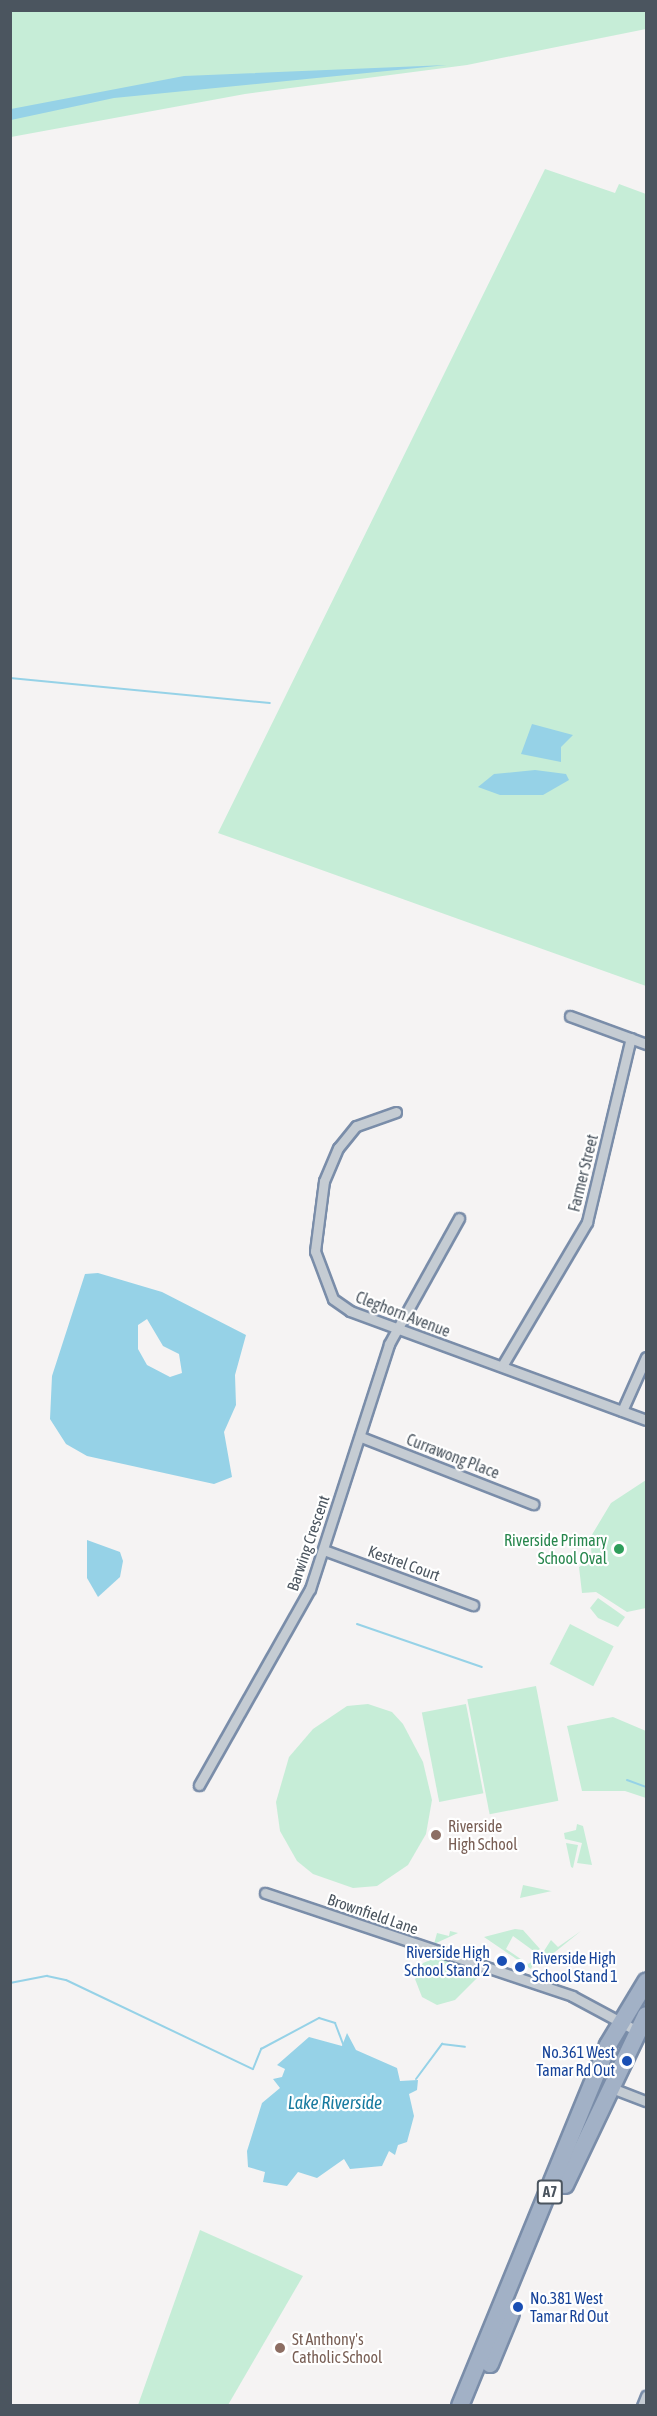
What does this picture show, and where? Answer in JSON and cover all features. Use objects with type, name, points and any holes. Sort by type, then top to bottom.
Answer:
[{"type":"highway","name":"A7","points":[[460,2406],[620,2021],[646,1982]]},
{"type":"highway","name":"A7","points":[[472,2406],[608,2086],[646,2015]]},
{"type":"street","points":[[570,1016],[646,1044]]},
{"type":"street","name":"Farmer Street","points":[[502,1366],[587,1222],[631,1038]]},
{"type":"street","name":"Cleghorn Avenue","points":[[396,1112],[366,1119],[338,1148],[318,1203],[315,1251],[322,1281],[339,1306],[646,1420]]},
{"type":"street","name":"Barwing Crescent","points":[[199,1785],[298,1613],[324,1550],[399,1330],[459,1218]]},
{"type":"street","points":[[622,1411],[646,1358]]},
{"type":"street","name":"Currawong Place","points":[[361,1437],[533,1504]]},
{"type":"street","name":"Kestrel Court","points":[[324,1550],[473,1605]]},
{"type":"street","name":"Brownfield Lane","points":[[264,1893],[572,1996],[637,2031]]},
{"type":"street","points":[[608,2086],[646,2101]]},
{"type":"street","points":[[642,2406],[646,2396]]},
{"type":"green space","points":[[11,11],[646,11],[646,29],[467,65],[245,94],[11,137]]},
{"type":"green space","points":[[545,169],[615,193],[619,184],[646,194],[646,986],[218,833]]},
{"type":"green space","name":"Riverside Primary School Oval","points":[[646,1480],[646,1608],[627,1612],[596,1592],[582,1593],[579,1567],[592,1559],[590,1538],[611,1503]]},
{"type":"green space","points":[[598,1598],[625,1617],[618,1627],[598,1618],[590,1608]]},
{"type":"green space","points":[[570,1624],[614,1646],[593,1686],[550,1664]]},
{"type":"green space","points":[[536,1686],[558,1801],[490,1814],[467,1699]]},
{"type":"green space","points":[[368,1704],[392,1712],[403,1724],[423,1762],[432,1800],[426,1834],[408,1865],[377,1886],[353,1888],[313,1874],[297,1861],[280,1831],[276,1802],[289,1757],[313,1729],[347,1706]]},
{"type":"green space","points":[[466,1704],[483,1793],[439,1802],[422,1713]]},
{"type":"green space","points":[[613,1717],[646,1731],[646,1798],[625,1791],[582,1791],[567,1726]]},
{"type":"green space","points":[[577,1824],[583,1826],[592,1865],[577,1863],[582,1843],[565,1839],[564,1833],[576,1830]]},
{"type":"green space","points":[[566,1843],[578,1845],[573,1868],[571,1867]]},
{"type":"green space","points":[[523,1885],[551,1891],[552,1891],[520,1898]]},
{"type":"green space","points":[[515,1929],[523,1930],[540,1949],[535,1952],[513,1936],[506,1949],[528,1964],[535,1960],[531,1969],[484,1937]]},
{"type":"green space","points":[[450,1931],[458,1933],[434,1944],[437,1933],[449,1936]]},
{"type":"green space","points":[[581,1931],[550,1956],[542,1954],[551,1940],[558,1947]]},
{"type":"green space","points":[[438,1957],[480,1975],[455,2000],[437,2005],[422,1997],[415,1979],[423,1963]]},
{"type":"green space","points":[[200,2230],[303,2276],[228,2405],[138,2405]]},
{"type":"water","points":[[447,65],[114,98],[11,120],[11,109],[184,76]]},
{"type":"water","points":[[532,724],[573,735],[561,747],[561,762],[521,754]]},
{"type":"water","points":[[535,770],[566,774],[569,780],[543,795],[500,795],[478,787],[494,774]]},
{"type":"water","points":[[98,1273],[162,1292],[246,1335],[235,1375],[236,1405],[224,1432],[232,1477],[214,1484],[87,1456],[66,1444],[50,1419],[52,1376],[85,1274]],"holes":[[[147,1319],[163,1346],[179,1354],[182,1373],[170,1377],[147,1365],[138,1349],[138,1325]]]},
{"type":"water","points":[[87,1540],[120,1552],[123,1561],[120,1577],[98,1597],[87,1578]]},
{"type":"water","name":"Lake Riverside","points":[[347,2033],[356,2050],[397,2068],[400,2081],[418,2080],[417,2090],[409,2094],[414,2116],[407,2142],[398,2145],[395,2155],[389,2151],[382,2166],[350,2169],[344,2159],[317,2178],[298,2172],[287,2186],[263,2182],[265,2172],[248,2167],[247,2151],[262,2103],[280,2088],[273,2079],[282,2077],[285,2069],[277,2065],[309,2037],[342,2046]]},
{"type":"waterway","points":[[10,678],[270,703]]},
{"type":"waterway","points":[[357,1624],[482,1667]]},
{"type":"waterway","points":[[627,1780],[646,1787]]},
{"type":"waterway","points":[[10,1983],[47,1976],[66,1980],[253,2069],[261,2049],[319,2018],[335,2023],[344,2046]]},
{"type":"waterway","points":[[416,2079],[442,2044],[465,2047]]},
{"type":"place","name":"Riverside Primary School Oval","points":[[619,1549]]},
{"type":"place","name":"Riverside High School","points":[[436,1835]]},
{"type":"place","name":"Riverside High School Stand 2","points":[[502,1961]]},
{"type":"place","name":"Riverside High School Stand 1","points":[[520,1967]]},
{"type":"place","name":"No.361 West Tamar Rd Out","points":[[627,2061]]},
{"type":"place","name":"No.381 West Tamar Rd Out","points":[[518,2307]]},
{"type":"place","name":"St Anthony's Catholic School","points":[[280,2348]]}]
